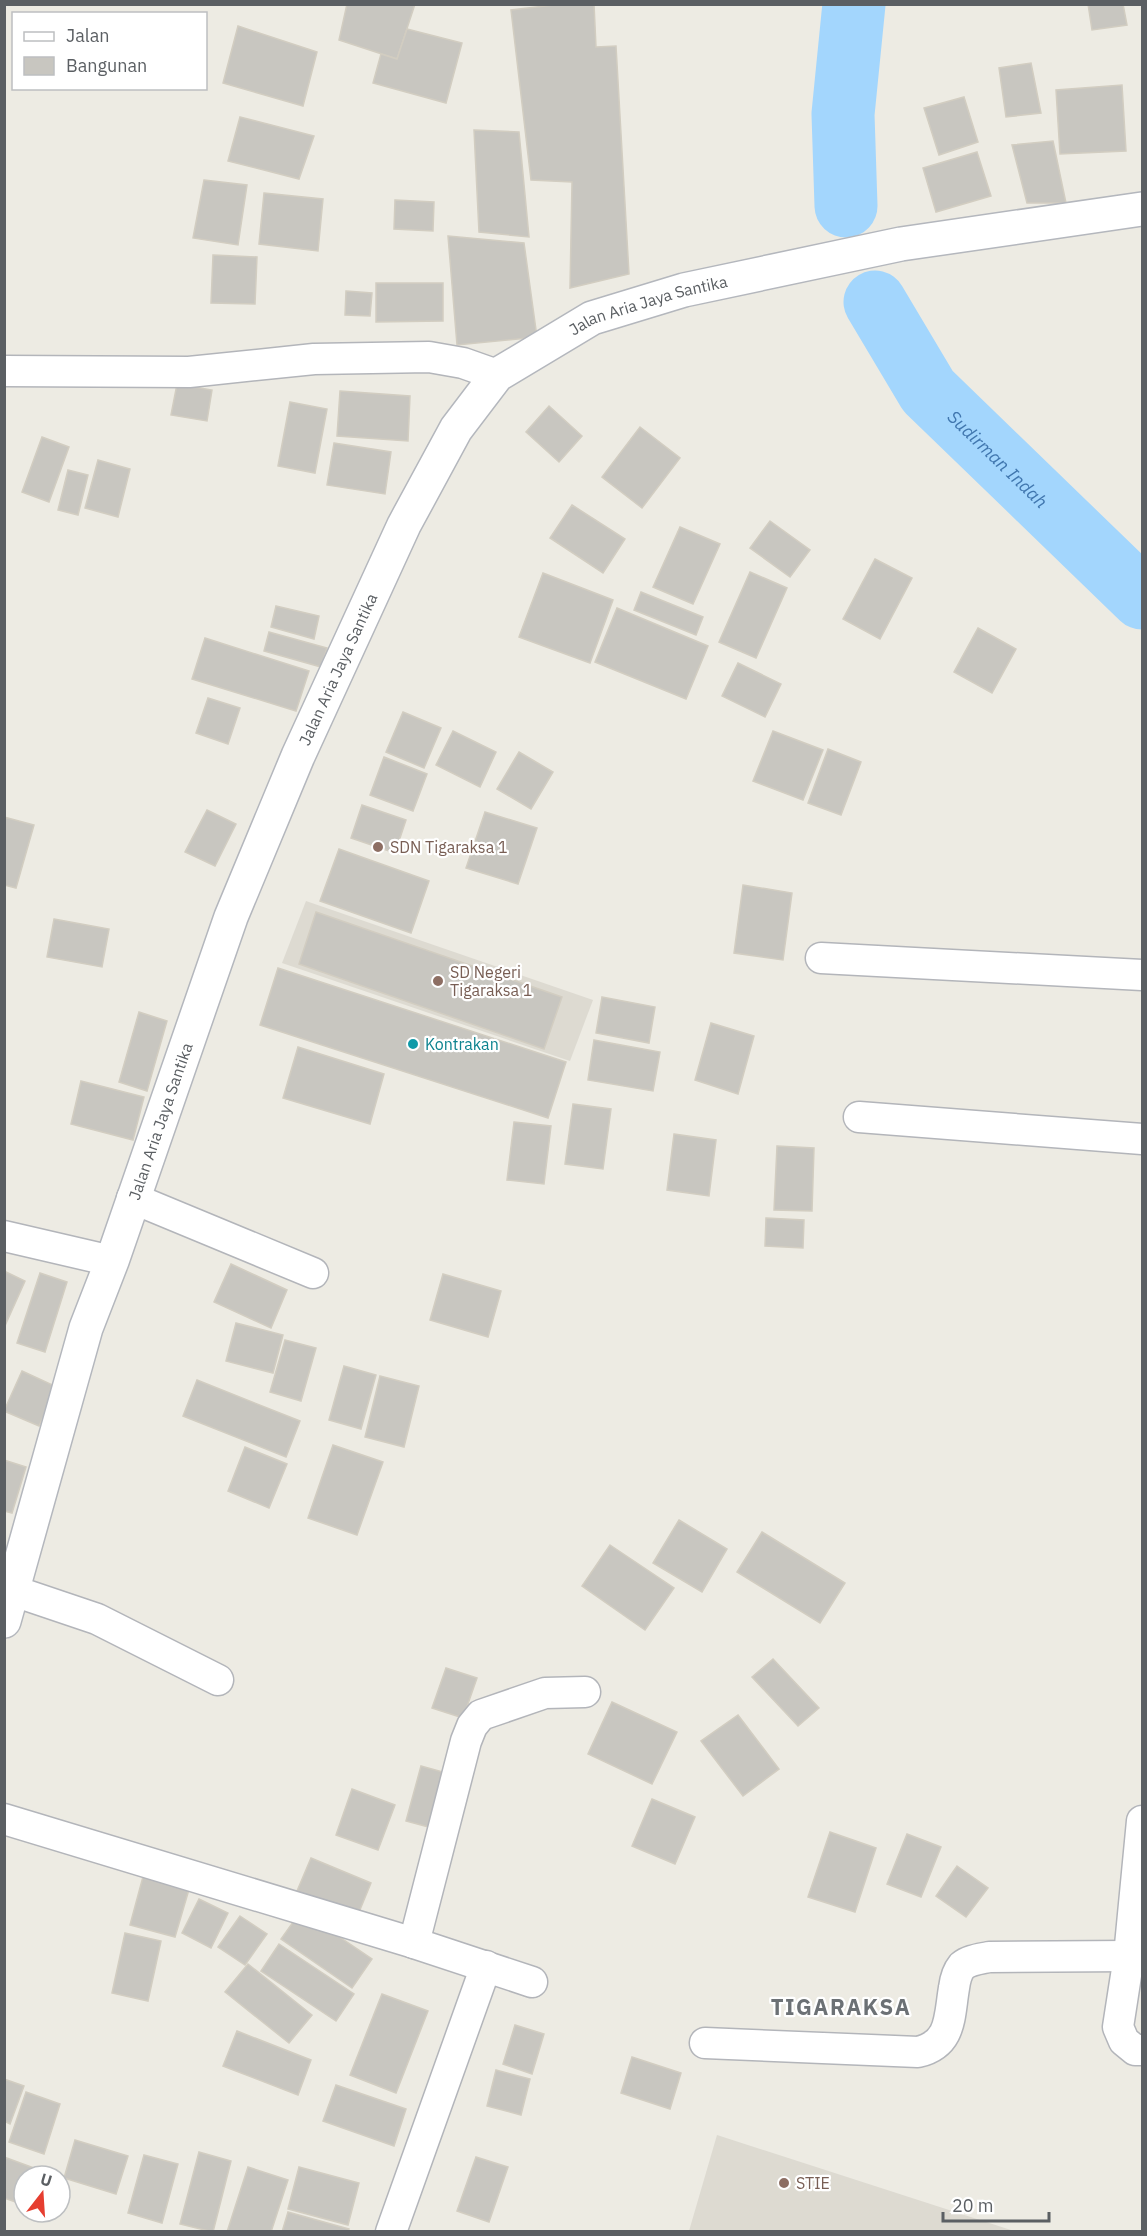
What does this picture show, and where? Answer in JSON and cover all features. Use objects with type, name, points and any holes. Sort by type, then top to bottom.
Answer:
[{"type":"street","name":"Jalan Aria Jaya Santika","points":[[9,1606],[86,1328],[112,1261],[231,917],[298,756],[404,525],[456,429],[497,375],[592,318],[684,290],[901,244],[1143,209]]},
{"type":"street","points":[[4,371],[189,372],[314,359],[429,357],[463,363],[497,375]]},
{"type":"street","points":[[821,958],[1143,975]]},
{"type":"street","points":[[859,1117],[1143,1139]]},
{"type":"street","points":[[132,1198],[313,1273]]},
{"type":"street","points":[[4,1236],[112,1261]]},
{"type":"street","points":[[9,1606],[97,1618],[218,1680]]},
{"type":"street","points":[[414,1943],[466,1741],[472,1726],[481,1715],[544,1694],[585,1692]]},
{"type":"street","points":[[4,1819],[414,1943],[532,1982]]},
{"type":"street","points":[[1143,1821],[1129,1956],[1118,2027],[1124,2042],[1135,2050],[1143,2050]]},
{"type":"street","points":[[705,2043],[918,2052],[932,2049],[942,2040],[947,2028],[956,1979],[960,1968],[969,1961],[989,1957],[1129,1956]]},
{"type":"street","points":[[391,2232],[486,1966]]},
{"type":"shaded area","name":"SD Negeri Tigaraksa 1","points":[[306,901],[593,1000],[570,1061],[282,963]]},
{"type":"shaded area","name":"STIE","points":[[717,2135],[1014,2231],[689,2231]]},
{"type":"building","points":[[347,4],[415,4],[397,59],[339,40]]},
{"type":"building","points":[[562,4],[594,4],[596,47],[616,46],[629,274],[570,288],[572,182],[531,180],[511,10]]},
{"type":"building","points":[[1088,4],[1123,4],[1127,25],[1092,30]]},
{"type":"building","points":[[238,26],[317,52],[303,106],[223,83]]},
{"type":"building","points":[[407,29],[462,43],[446,103],[373,83],[381,54],[397,59]]},
{"type":"building","points":[[1031,63],[1041,113],[1006,117],[999,68]]},
{"type":"building","points":[[1122,85],[1126,151],[1060,154],[1056,90]]},
{"type":"building","points":[[964,97],[978,142],[939,155],[924,108]]},
{"type":"building","points":[[240,117],[314,136],[299,179],[228,161]]},
{"type":"building","points":[[474,130],[519,132],[529,237],[479,232]]},
{"type":"building","points":[[1053,141],[1066,203],[1027,203],[1012,145]]},
{"type":"building","points":[[977,152],[991,196],[936,212],[923,168]]},
{"type":"building","points":[[204,180],[247,185],[238,245],[193,238]]},
{"type":"building","points":[[264,193],[323,199],[318,251],[259,244]]},
{"type":"building","points":[[395,200],[434,202],[433,231],[394,229]]},
{"type":"building","points":[[448,236],[524,243],[537,337],[457,345]]},
{"type":"building","points":[[213,255],[257,257],[255,304],[211,303]]},
{"type":"building","points":[[376,283],[443,283],[443,321],[376,322]]},
{"type":"building","points":[[346,291],[372,293],[370,316],[345,315]]},
{"type":"building","points":[[177,384],[212,390],[207,421],[171,415]]},
{"type":"building","points":[[340,391],[410,396],[408,441],[337,436]]},
{"type":"building","points":[[290,402],[327,409],[315,473],[278,466]]},
{"type":"building","points":[[549,406],[582,436],[559,462],[526,432]]},
{"type":"building","points":[[640,427],[680,458],[642,508],[602,477]]},
{"type":"building","points":[[42,437],[69,447],[49,502],[22,492]]},
{"type":"building","points":[[334,443],[391,452],[385,494],[327,485]]},
{"type":"building","points":[[98,460],[130,469],[118,517],[85,508]]},
{"type":"building","points":[[68,470],[88,475],[78,515],[58,510]]},
{"type":"building","points":[[572,505],[625,539],[603,573],[550,538]]},
{"type":"building","points":[[770,521],[810,550],[790,577],[750,548]]},
{"type":"building","points":[[680,527],[720,544],[693,604],[653,587]]},
{"type":"building","points":[[875,559],[912,578],[880,639],[843,619]]},
{"type":"building","points":[[750,572],[787,588],[756,658],[719,642]]},
{"type":"building","points":[[543,573],[613,600],[590,663],[519,637]]},
{"type":"building","points":[[641,592],[703,617],[696,635],[634,610]]},
{"type":"building","points":[[276,606],[319,616],[314,639],[271,627]]},
{"type":"building","points":[[617,608],[708,646],[686,699],[595,662]]},
{"type":"building","points":[[978,628],[1016,649],[992,693],[954,672]]},
{"type":"building","points":[[269,632],[327,648],[321,667],[264,651]]},
{"type":"building","points":[[205,638],[309,671],[296,711],[192,679]]},
{"type":"building","points":[[738,663],[781,684],[765,717],[722,696]]},
{"type":"building","points":[[208,698],[240,708],[228,744],[196,733]]},
{"type":"building","points":[[403,712],[441,728],[424,768],[386,752]]},
{"type":"building","points":[[453,731],[496,752],[480,787],[436,765]]},
{"type":"building","points":[[773,731],[823,750],[803,800],[753,781]]},
{"type":"building","points":[[828,749],[861,762],[841,815],[808,803]]},
{"type":"building","points":[[519,752],[553,772],[531,809],[497,789]]},
{"type":"building","points":[[384,757],[427,774],[413,811],[370,795]]},
{"type":"building","points":[[362,805],[406,820],[395,853],[351,838]]},
{"type":"building","points":[[207,810],[236,824],[215,866],[185,852]]},
{"type":"building","points":[[485,812],[537,828],[518,884],[466,868]]},
{"type":"building","points":[[4,817],[34,825],[16,888],[4,885]]},
{"type":"building","points":[[339,849],[429,881],[411,933],[320,901]]},
{"type":"building","points":[[743,885],[792,893],[783,960],[734,953]]},
{"type":"building","name":"SD Negeri Tigaraksa 1","points":[[316,912],[562,997],[544,1049],[299,964]]},
{"type":"building","points":[[54,919],[109,929],[102,967],[47,957]]},
{"type":"building","name":"Kontrakan","points":[[278,968],[566,1062],[548,1118],[260,1025]]},
{"type":"building","points":[[602,997],[655,1007],[649,1043],[596,1033]]},
{"type":"building","points":[[139,1012],[167,1021],[147,1091],[119,1082]]},
{"type":"building","points":[[711,1023],[754,1036],[738,1094],[695,1080]]},
{"type":"building","points":[[594,1040],[660,1052],[653,1091],[588,1080]]},
{"type":"building","points":[[298,1047],[384,1074],[370,1124],[283,1098]]},
{"type":"building","points":[[81,1081],[144,1097],[133,1140],[71,1124]]},
{"type":"building","points":[[573,1104],[611,1109],[603,1169],[565,1164]]},
{"type":"building","points":[[514,1122],[551,1126],[544,1184],[507,1180]]},
{"type":"building","points":[[674,1134],[716,1140],[709,1196],[667,1190]]},
{"type":"building","points":[[777,1146],[814,1148],[812,1211],[774,1210]]},
{"type":"building","points":[[766,1218],[804,1220],[803,1248],[765,1246]]},
{"type":"building","points":[[231,1264],[287,1290],[271,1328],[214,1302]]},
{"type":"building","points":[[4,1271],[25,1281],[4,1328]]},
{"type":"building","points":[[40,1273],[67,1282],[45,1352],[17,1343]]},
{"type":"building","points":[[443,1274],[501,1291],[488,1337],[430,1320]]},
{"type":"building","points":[[236,1323],[283,1335],[273,1373],[226,1361]]},
{"type":"building","points":[[285,1340],[316,1348],[301,1401],[270,1392]]},
{"type":"building","points":[[344,1366],[376,1375],[361,1429],[329,1420]]},
{"type":"building","points":[[22,1371],[57,1387],[39,1426],[4,1411]]},
{"type":"building","points":[[380,1376],[419,1386],[404,1447],[365,1437]]},
{"type":"building","points":[[197,1380],[300,1421],[286,1457],[183,1416]]},
{"type":"building","points":[[333,1445],[383,1462],[357,1535],[308,1518]]},
{"type":"building","points":[[245,1447],[287,1464],[269,1508],[228,1491]]},
{"type":"building","points":[[4,1460],[26,1467],[12,1513],[4,1511]]},
{"type":"building","points":[[679,1520],[727,1549],[702,1592],[653,1563]]},
{"type":"building","points":[[762,1532],[845,1583],[820,1623],[737,1572]]},
{"type":"building","points":[[610,1545],[674,1588],[645,1630],[582,1586]]},
{"type":"building","points":[[773,1659],[819,1708],[798,1726],[752,1677]]},
{"type":"building","points":[[446,1668],[477,1678],[463,1718],[432,1708]]},
{"type":"building","points":[[612,1702],[677,1732],[652,1784],[588,1754]]},
{"type":"building","points":[[738,1715],[779,1769],[743,1796],[701,1741]]},
{"type":"building","points":[[421,1766],[450,1774],[436,1829],[406,1821]]},
{"type":"building","points":[[352,1789],[395,1805],[378,1850],[336,1835]]},
{"type":"building","points":[[652,1799],[695,1817],[675,1864],[632,1846]]},
{"type":"building","points":[[830,1832],[876,1848],[855,1912],[808,1897]]},
{"type":"building","points":[[907,1834],[941,1847],[921,1897],[887,1884]]},
{"type":"building","points":[[311,1858],[371,1883],[357,1917],[297,1891]]},
{"type":"building","points":[[957,1866],[988,1888],[966,1917],[936,1896]]},
{"type":"building","points":[[144,1873],[190,1886],[175,1937],[130,1925]]},
{"type":"building","points":[[199,1899],[228,1913],[211,1948],[182,1933]]},
{"type":"building","points":[[301,1911],[372,1959],[352,1988],[281,1939]]},
{"type":"building","points":[[240,1916],[267,1934],[245,1965],[218,1947]]},
{"type":"building","points":[[125,1933],[161,1941],[148,2001],[112,1993]]},
{"type":"building","points":[[279,1944],[354,1994],[336,2021],[261,1971]]},
{"type":"building","points":[[248,1964],[312,2015],[289,2043],[225,1992]]},
{"type":"building","points":[[382,1994],[428,2011],[396,2093],[350,2075]]},
{"type":"building","points":[[515,2025],[544,2034],[532,2074],[503,2064]]},
{"type":"building","points":[[237,2031],[311,2060],[298,2095],[223,2066]]},
{"type":"building","points":[[632,2057],[681,2073],[670,2109],[621,2093]]},
{"type":"building","points":[[496,2070],[530,2079],[521,2115],[487,2106]]},
{"type":"building","points":[[4,2079],[24,2086],[10,2124],[4,2121]]},
{"type":"building","points":[[336,2085],[406,2109],[394,2146],[323,2121]]},
{"type":"building","points":[[26,2092],[60,2104],[44,2154],[9,2142]]},
{"type":"building","points":[[75,2140],[128,2156],[116,2194],[72,2180],[72,2164],[68,2164]]},
{"type":"building","points":[[199,2152],[231,2161],[213,2232],[180,2224]]},
{"type":"building","points":[[144,2155],[178,2164],[162,2223],[128,2213]]},
{"type":"building","points":[[4,2157],[23,2164],[12,2164],[12,2201],[4,2198]]},
{"type":"building","points":[[476,2157],[508,2167],[489,2222],[457,2211]]},
{"type":"building","points":[[248,2167],[288,2180],[271,2232],[227,2232]]},
{"type":"building","points":[[299,2167],[359,2183],[348,2225],[288,2209]]},
{"type":"building","points":[[288,2212],[349,2229],[348,2232],[282,2232]]},
{"type":"waterway","name":"Sudirman Indah","points":[[846,206],[843,114],[854,4]]},
{"type":"waterway","name":"Sudirman Indah","points":[[875,302],[928,391],[1142,598]]},
{"type":"place","name":"SDN Tigaraksa 1","points":[[378,847]]},
{"type":"place","name":"SD Negeri Tigaraksa 1","points":[[438,981]]},
{"type":"place","name":"Kontrakan","points":[[413,1044]]},
{"type":"place","name":"STIE","points":[[784,2183]]},
{"type":"district","name":"TIGARAKSA","points":[[841,2006]]}]
